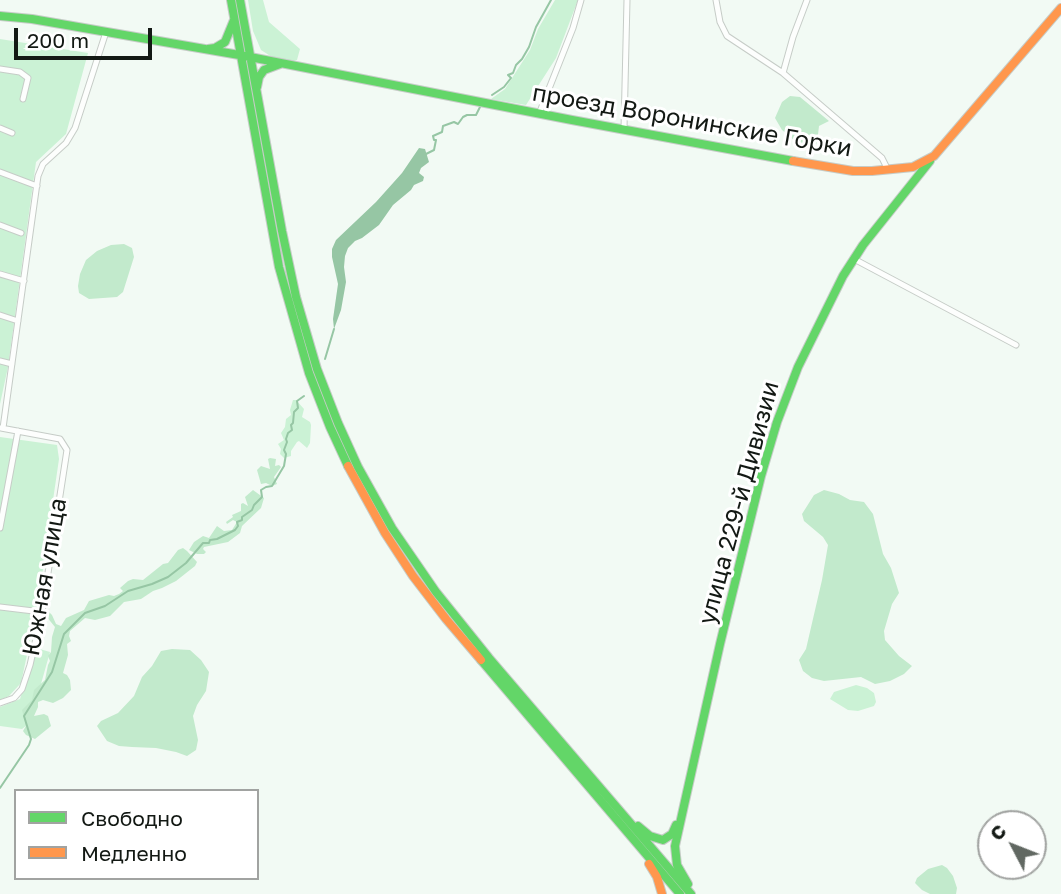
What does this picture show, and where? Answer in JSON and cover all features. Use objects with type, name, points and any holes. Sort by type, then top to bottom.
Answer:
[{"type":"main road","points":[[231,0],[272,233],[288,299],[319,399],[350,470],[385,533],[429,597],[481,663],[680,894]]},
{"type":"main road","points":[[240,0],[296,297],[317,369],[343,435],[379,507],[420,571],[452,613],[694,894]]},
{"type":"main road","name":"проезд Воронинские Горки","points":[[240,55],[539,114],[853,171],[888,170],[913,167],[933,156],[1061,8]]},
{"type":"main road","points":[[0,16],[32,19],[240,55]]},
{"type":"main road","points":[[201,50],[215,48],[225,42],[234,20]]},
{"type":"main road","points":[[257,94],[261,73],[281,64]]},
{"type":"main road","name":"улица 229-й Дивизии","points":[[694,894],[681,874],[676,861],[675,846],[720,644],[777,422],[797,367],[843,276],[863,244],[933,156]]},
{"type":"main road","points":[[905,192],[912,181],[913,167]]},
{"type":"main road","points":[[900,169],[910,180],[905,192]]},
{"type":"main road","points":[[523,697],[638,826],[650,836],[663,840],[669,837],[683,810]]},
{"type":"main road","points":[[595,795],[647,862],[657,877],[662,894]]},
{"type":"street","points":[[539,114],[582,0]]},
{"type":"street","points":[[624,129],[627,0]]},
{"type":"street","points":[[716,0],[720,22],[727,36],[783,73],[882,158],[888,170]]},
{"type":"street","points":[[783,73],[807,0]]},
{"type":"street","points":[[0,528],[18,431],[1,428],[37,186],[43,164],[66,143],[75,128],[106,32]]},
{"type":"street","points":[[0,69],[20,72],[28,78],[23,100]]},
{"type":"street","points":[[0,128],[12,133]]},
{"type":"street","points":[[0,172],[37,186]]},
{"type":"street","points":[[0,225],[21,233]]},
{"type":"street","points":[[854,259],[1016,345]]},
{"type":"street","points":[[0,274],[24,281]]},
{"type":"street","points":[[0,316],[18,321]]},
{"type":"street","points":[[0,361],[12,364]]},
{"type":"street","name":"Южная улица","points":[[0,703],[14,698],[22,689],[30,665],[42,612],[67,450],[60,439],[18,431]]},
{"type":"street","points":[[0,607],[42,612]]},
{"type":"shaded area","points":[[248,0],[263,0],[269,22],[300,49],[297,60],[272,57],[261,50],[253,31]]},
{"type":"shaded area","points":[[555,0],[578,0],[556,58],[526,105],[491,99],[505,89],[530,50],[538,29]]},
{"type":"shaded area","points":[[0,39],[88,53],[66,134],[36,162],[8,367],[0,404]]},
{"type":"shaded area","points":[[790,96],[800,97],[829,121],[819,126],[817,143],[812,146],[794,140],[782,130],[775,118],[782,102]]},
{"type":"shaded area","points":[[419,148],[425,149],[429,162],[419,173],[424,177],[423,181],[414,185],[393,205],[379,225],[348,248],[344,267],[346,282],[334,329],[338,284],[332,249],[336,240],[376,202],[402,173]]},
{"type":"shaded area","points":[[124,244],[132,248],[134,257],[123,292],[117,297],[89,299],[79,293],[80,274],[86,260],[111,245]]},
{"type":"shaded area","points":[[293,400],[304,409],[302,417],[310,422],[310,443],[307,448],[297,442],[291,456],[284,458],[280,454],[278,444],[284,440],[281,433],[286,419],[291,415]]},
{"type":"shaded area","points":[[0,437],[57,445],[59,459],[38,603],[21,683],[9,696],[0,700]]},
{"type":"shaded area","points":[[270,458],[276,459],[275,466],[281,467],[274,477],[277,484],[272,486],[261,484],[257,470],[261,466],[270,469]]},
{"type":"shaded area","points":[[253,490],[264,498],[261,508],[242,526],[240,533],[228,542],[204,547],[204,554],[189,550],[194,542],[203,536],[209,538],[217,526],[224,531],[232,530],[237,522],[226,522],[241,511],[241,504],[248,506],[245,497]]},
{"type":"shaded area","points":[[824,490],[850,500],[864,502],[873,514],[883,554],[899,593],[892,604],[884,631],[885,640],[912,666],[904,674],[890,681],[875,684],[861,677],[824,681],[812,678],[803,671],[799,660],[806,649],[828,545],[823,537],[804,521],[802,514],[814,495]]},
{"type":"shaded area","points":[[183,548],[197,562],[176,581],[141,599],[124,602],[110,616],[95,620],[85,618],[70,631],[71,641],[67,644],[68,655],[63,673],[70,680],[71,690],[53,703],[43,700],[38,702],[34,716],[48,716],[51,726],[35,739],[26,735],[23,731],[26,726],[22,710],[32,700],[34,690],[45,680],[50,661],[48,656],[55,627],[46,616],[48,611],[56,624],[61,626],[66,618],[84,610],[89,601],[119,594],[123,591],[120,588],[128,581],[143,580],[168,563],[178,550]]},
{"type":"shaded area","points":[[36,648],[50,652],[30,723],[22,729],[0,726],[0,707],[20,699]]},
{"type":"shaded area","points":[[190,650],[209,672],[206,691],[193,716],[198,740],[196,750],[187,756],[156,748],[119,746],[107,741],[97,726],[101,721],[118,713],[134,696],[142,677],[161,651]]},
{"type":"shaded area","points":[[856,685],[874,693],[874,706],[858,711],[848,710],[830,699],[834,692]]},
{"type":"shaded area","points":[[942,865],[953,876],[956,894],[930,894],[915,883],[928,869]]},
{"type":"waterway","points":[[492,95],[511,78],[508,75],[513,73],[529,47],[536,27],[551,0]]},
{"type":"waterway","points":[[426,154],[434,150],[436,140],[433,136],[442,132],[443,126],[454,122],[458,124],[463,117],[476,115],[480,107]]},
{"type":"waterway","points":[[325,359],[334,329]]},
{"type":"waterway","points":[[0,788],[29,745],[31,739],[24,716],[52,672],[64,634],[85,613],[105,606],[128,591],[168,577],[186,563],[203,543],[209,543],[210,540],[235,530],[237,522],[242,520],[262,497],[261,490],[272,486],[284,466],[286,439],[292,430],[294,412],[298,408],[297,401],[304,396]]},
{"type":"traffic: fast","points":[[231,0],[279,267],[309,373],[348,466]]},
{"type":"traffic: fast","points":[[240,0],[296,297],[317,369],[358,467],[392,528],[436,592],[691,894]]},
{"type":"traffic: fast","points":[[0,16],[32,19],[245,56],[793,161]]},
{"type":"traffic: fast","points":[[208,49],[225,42],[234,20]]},
{"type":"traffic: fast","points":[[257,87],[264,70],[280,64]]},
{"type":"traffic: fast","points":[[688,884],[677,865],[675,846],[720,644],[777,422],[798,367],[843,276],[863,245],[930,161]]},
{"type":"traffic: fast","points":[[481,660],[680,894]]},
{"type":"traffic: fast","points":[[638,826],[650,836],[663,840],[672,834],[676,825]]},
{"type":"traffic: slow","points":[[793,161],[853,171],[872,171],[913,167],[934,156],[1061,8]]},
{"type":"traffic: slow","points":[[348,466],[385,533],[413,576],[481,660]]},
{"type":"traffic: slow","points":[[649,864],[657,877],[662,894]]}]
